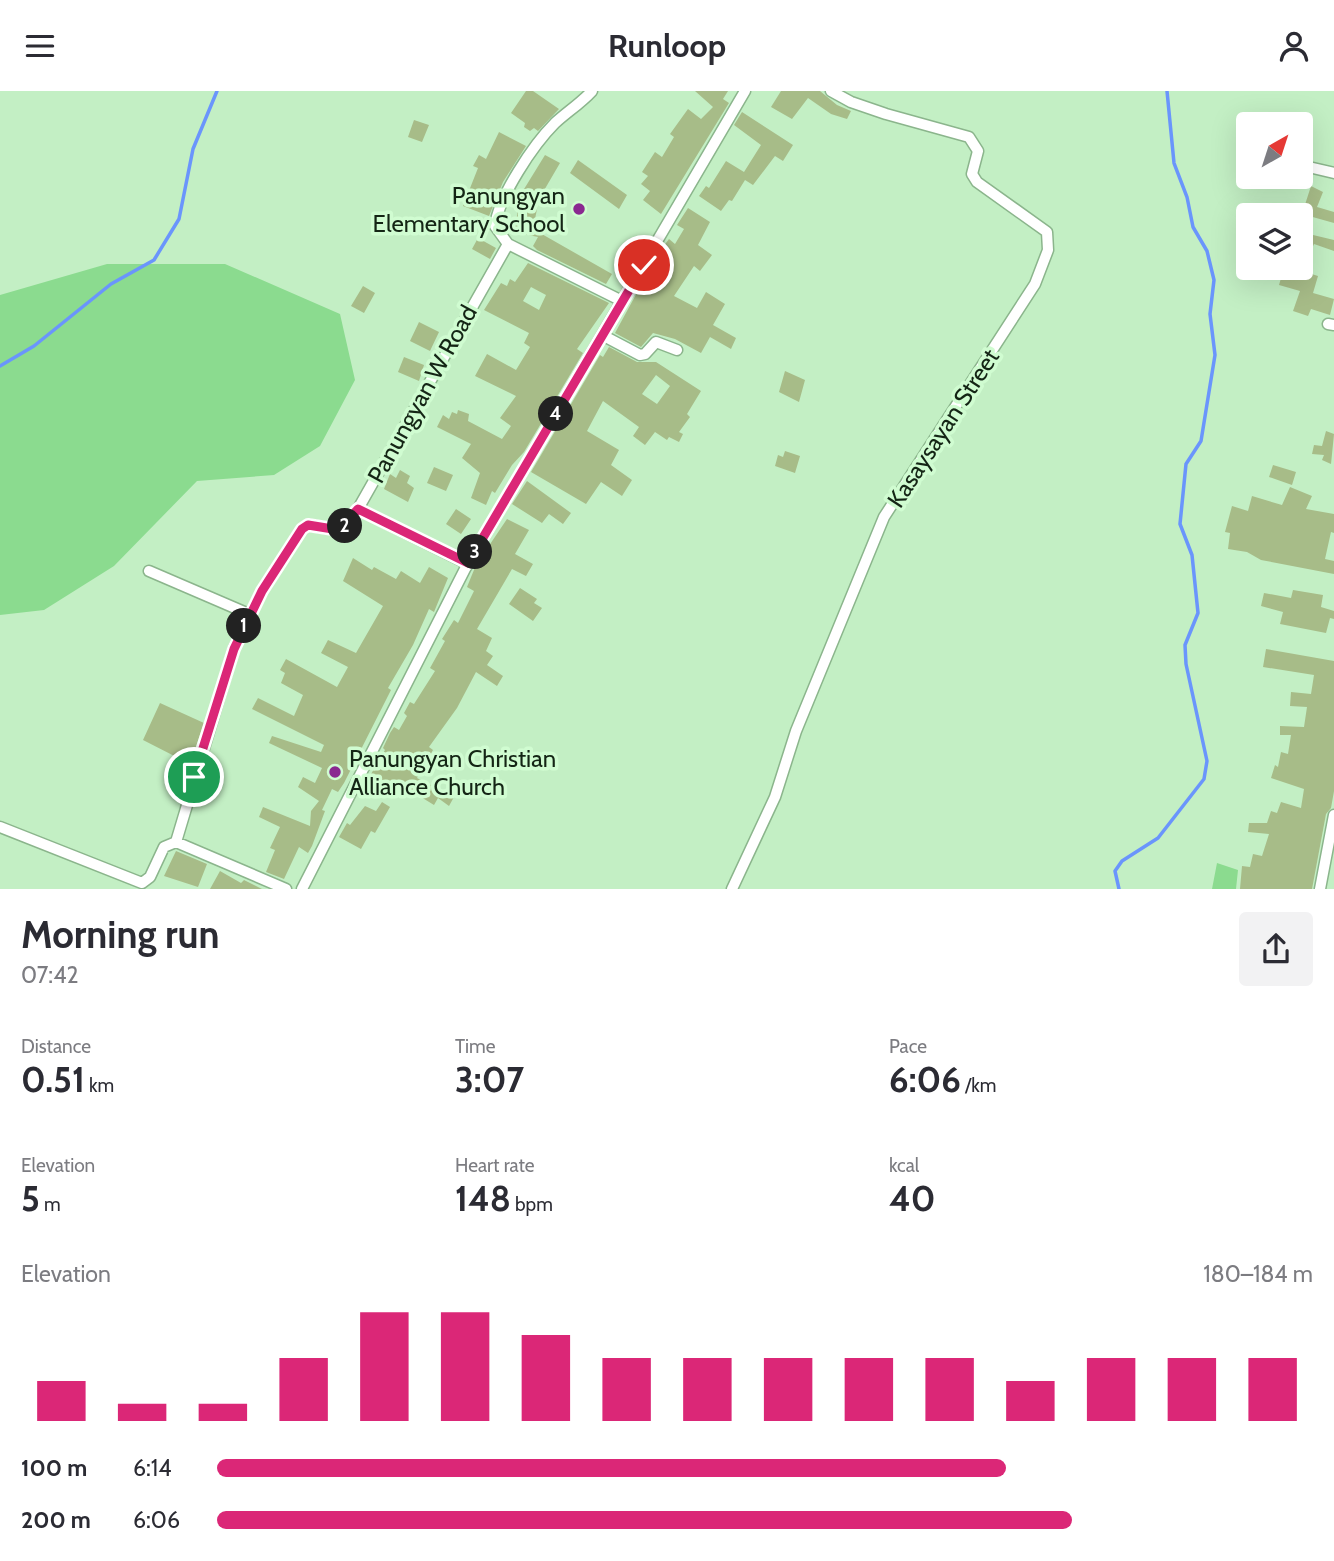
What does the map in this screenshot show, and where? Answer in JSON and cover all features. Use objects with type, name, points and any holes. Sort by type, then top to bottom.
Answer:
[{"type":"street","points":[[592,91],[552,126],[524,164],[497,216],[498,233],[508,244],[622,301]]},
{"type":"street","points":[[302,889],[468,563],[745,91]]},
{"type":"street","name":"Kasaysayan Street","points":[[732,889],[775,797],[799,722],[884,517],[1015,317],[1035,284],[1048,250],[1047,232],[977,183],[972,174],[978,151],[969,137],[851,103],[831,91]]},
{"type":"street","points":[[1313,168],[1334,173]]},
{"type":"street","name":"Panungyan W Road","points":[[176,842],[212,713],[249,614],[302,529],[308,525],[339,530],[358,509],[508,244]]},
{"type":"street","points":[[602,335],[640,355],[656,342],[677,350]]},
{"type":"street","points":[[358,509],[468,563]]},
{"type":"street","points":[[149,571],[249,614]]},
{"type":"street","points":[[1320,889],[1334,815]]},
{"type":"street","points":[[0,827],[142,883],[150,877],[164,847],[176,842],[286,889]]},
{"type":"green space","points":[[107,264],[225,264],[340,314],[355,380],[320,446],[274,475],[197,481],[114,566],[44,610],[0,615],[0,295]]},
{"type":"green space","points":[[1217,863],[1238,870],[1236,889],[1212,889]]},
{"type":"building","points":[[526,91],[533,91],[559,109],[538,131],[534,128],[530,131],[524,127],[525,123],[511,113]]},
{"type":"building","points":[[695,91],[728,91],[723,99],[729,103],[661,214],[643,200],[650,191],[641,184],[648,176],[642,172],[655,152],[662,157],[674,137],[670,134],[688,109],[701,119],[713,107]]},
{"type":"building","points":[[781,91],[820,91],[837,105],[851,111],[847,119],[831,114],[808,98],[792,119],[771,107]]},
{"type":"building","points":[[742,112],[793,145],[783,161],[775,156],[753,185],[745,180],[732,201],[729,200],[721,211],[699,196],[706,186],[709,188],[726,161],[744,172],[761,145],[734,125]]},
{"type":"building","points":[[414,120],[429,125],[422,142],[408,137]]},
{"type":"building","points":[[499,132],[526,146],[503,182],[489,216],[463,206],[478,168],[473,166],[479,155],[486,159]]},
{"type":"building","points":[[545,155],[560,163],[539,199],[533,229],[612,274],[606,284],[537,250],[533,246],[538,237],[514,232],[521,194]]},
{"type":"building","points":[[578,160],[627,195],[619,209],[570,173]]},
{"type":"building","points":[[1313,187],[1323,192],[1317,207],[1334,212],[1334,223],[1313,217],[1313,203],[1306,203]]},
{"type":"building","points":[[688,208],[710,222],[698,245],[712,255],[700,271],[694,266],[674,296],[697,308],[706,292],[725,304],[713,325],[736,338],[731,349],[710,337],[701,353],[675,339],[653,333],[641,347],[615,333],[651,267],[656,271],[668,254],[661,249],[669,239],[675,244],[684,229],[677,225]]},
{"type":"building","points":[[1313,235],[1334,240],[1334,251],[1314,244],[1313,246]]},
{"type":"building","points":[[478,238],[496,248],[490,259],[472,249]]},
{"type":"building","points":[[528,263],[609,303],[577,349],[583,353],[524,452],[512,465],[495,493],[492,491],[486,505],[471,498],[480,473],[462,458],[471,444],[437,427],[443,415],[449,419],[452,412],[457,414],[458,410],[469,414],[468,421],[502,439],[511,426],[500,418],[516,396],[475,376],[487,354],[516,370],[530,347],[524,343],[529,333],[484,310],[501,283],[507,286],[510,279],[515,282]],"holes":[[[531,287],[546,295],[539,310],[523,301]]]},
{"type":"building","points":[[1313,274],[1318,276],[1313,293],[1334,299],[1330,315],[1311,309],[1308,316],[1293,311],[1300,291],[1279,285],[1280,280],[1313,280]]},
{"type":"building","points":[[363,286],[375,293],[364,313],[351,306]]},
{"type":"building","points":[[419,322],[439,332],[430,351],[410,341]]},
{"type":"building","points":[[609,347],[637,362],[656,362],[701,391],[687,414],[690,417],[679,432],[683,434],[679,442],[669,437],[667,440],[655,432],[645,445],[633,436],[639,427],[603,401],[587,431],[619,450],[611,465],[632,480],[622,496],[601,482],[586,504],[531,472],[600,355],[603,357]],"holes":[[[656,375],[670,386],[657,404],[642,394]]]},
{"type":"building","points":[[404,357],[424,365],[419,381],[398,372]]},
{"type":"building","points":[[785,371],[805,380],[799,402],[779,392]]},
{"type":"building","points":[[1326,431],[1334,434],[1331,464],[1322,460],[1324,455],[1312,454],[1314,445],[1322,446]]},
{"type":"building","points":[[785,451],[800,456],[795,473],[775,466],[778,455],[783,457]]},
{"type":"building","points":[[1273,465],[1296,472],[1292,485],[1269,477]]},
{"type":"building","points":[[434,467],[453,475],[446,491],[427,483]]},
{"type":"building","points":[[400,470],[410,476],[407,483],[414,488],[408,502],[384,489],[390,474],[396,478]]},
{"type":"building","points":[[527,481],[571,513],[563,524],[549,514],[542,523],[512,504]]},
{"type":"building","points":[[1290,487],[1312,496],[1306,509],[1334,514],[1334,533],[1331,532],[1325,559],[1334,561],[1334,574],[1261,560],[1247,552],[1228,549],[1230,533],[1225,532],[1232,506],[1248,511],[1252,496],[1282,505]]},
{"type":"building","points":[[456,509],[471,519],[461,534],[446,524]]},
{"type":"building","points":[[507,519],[529,530],[515,554],[533,564],[526,576],[512,569],[477,629],[492,638],[486,651],[493,656],[487,665],[503,676],[497,686],[476,672],[457,708],[429,747],[433,750],[417,778],[454,797],[449,806],[438,798],[434,805],[398,783],[390,796],[367,781],[385,750],[383,748],[390,733],[394,727],[399,730],[407,716],[404,713],[410,702],[414,704],[435,671],[430,668],[445,641],[442,639],[454,620],[458,623],[474,591],[467,587],[476,565]]},
{"type":"building","points":[[353,558],[372,570],[374,567],[396,579],[401,571],[420,583],[429,567],[448,578],[434,612],[429,609],[413,645],[388,688],[391,690],[344,783],[338,792],[332,789],[322,810],[325,811],[312,846],[308,853],[299,847],[284,879],[266,872],[275,850],[270,848],[280,827],[259,817],[263,807],[310,826],[311,811],[319,801],[298,787],[303,777],[315,783],[322,768],[269,743],[272,736],[321,752],[324,745],[252,709],[258,698],[294,716],[303,695],[281,683],[285,673],[280,670],[286,659],[337,687],[348,667],[321,653],[328,640],[356,653],[383,606],[343,581]]},
{"type":"building","points":[[520,588],[537,599],[534,603],[542,608],[533,621],[509,604]]},
{"type":"building","points":[[1293,590],[1323,595],[1321,607],[1334,611],[1334,619],[1330,618],[1326,633],[1280,624],[1283,612],[1261,606],[1264,593],[1291,598]]},
{"type":"building","points":[[1266,649],[1334,661],[1334,791],[1331,808],[1326,814],[1312,889],[1240,889],[1242,866],[1250,867],[1253,854],[1262,856],[1269,834],[1248,832],[1249,823],[1267,823],[1271,811],[1277,813],[1281,802],[1301,808],[1304,789],[1271,778],[1275,765],[1278,767],[1281,752],[1288,754],[1291,735],[1280,735],[1280,726],[1304,727],[1307,707],[1290,706],[1291,692],[1311,694],[1314,675],[1263,667]]},
{"type":"building","points":[[160,703],[204,723],[190,764],[143,740]]},
{"type":"building","points":[[382,802],[390,807],[375,833],[371,831],[361,849],[339,837],[347,823],[350,825],[365,806],[376,811]]},
{"type":"building","points":[[176,851],[207,864],[198,887],[164,876]]},
{"type":"building","points":[[220,871],[241,883],[244,880],[262,889],[210,889]]},
{"type":"waterway","points":[[0,366],[34,346],[111,284],[154,260],[179,219],[193,149],[217,91]]},
{"type":"waterway","points":[[1119,889],[1115,871],[1122,861],[1158,838],[1204,779],[1207,761],[1186,664],[1185,645],[1198,613],[1192,555],[1180,524],[1186,464],[1201,441],[1215,355],[1210,314],[1214,280],[1207,251],[1193,227],[1187,197],[1174,163],[1167,91]]},
{"type":"place","name":"Panungyan Elementary School","points":[[579,209]]},
{"type":"place","name":"Panungyan Christian Alliance Church","points":[[335,772]]},
{"type":"route","points":[[194,777],[212,713],[249,614],[302,529],[308,525],[331,531],[339,530],[358,509],[468,563],[644,265]]}]
